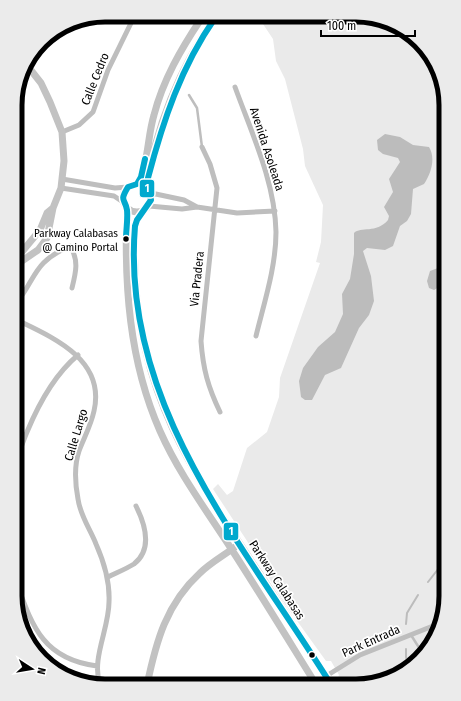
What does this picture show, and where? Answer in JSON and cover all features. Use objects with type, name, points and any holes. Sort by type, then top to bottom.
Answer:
[{"type":"street","name":"Calle Cedro","points":[[62,132],[79,125],[93,112],[108,70],[132,22]]},
{"type":"street","points":[[62,179],[116,188],[128,187],[137,184],[144,169],[153,117],[165,82],[174,62],[199,22]]},
{"type":"street","points":[[61,188],[114,196],[123,202],[127,209],[131,212],[141,212],[149,206],[151,200],[149,191],[152,161],[168,106],[180,79],[205,32],[212,22]]},
{"type":"street","points":[[22,261],[38,250],[47,238],[53,208],[61,188],[64,161],[62,132],[41,84],[30,69]]},
{"type":"street","name":"Avenida Asoleada","points":[[235,87],[269,180],[275,211],[276,233],[274,258],[256,336]]},
{"type":"street","name":"Via Pradera","points":[[202,147],[216,181],[200,341],[202,365],[209,389],[220,412]]},
{"type":"street","points":[[137,184],[149,191],[191,203],[197,207],[251,214],[275,211]]},
{"type":"street","points":[[123,202],[124,194],[128,187]]},
{"type":"street","points":[[172,208],[175,204],[173,198]]},
{"type":"street","points":[[149,206],[190,209],[197,207]]},
{"type":"street","points":[[22,252],[40,230],[48,213],[53,208]]},
{"type":"street","name":"Parkway Calabasas","points":[[127,209],[126,258],[128,308],[134,344],[148,400],[160,431],[176,463],[313,679]]},
{"type":"street","name":"Parkway Calabasas","points":[[141,212],[135,225],[136,278],[145,349],[153,380],[166,415],[186,458],[327,679]]},
{"type":"street","points":[[22,295],[35,271],[44,260],[56,252],[70,246],[76,256],[76,268],[72,288]]},
{"type":"street","name":"Calle Largo","points":[[22,322],[65,344],[78,355],[90,373],[95,392],[94,411],[79,452],[76,470],[76,488],[78,505],[96,544],[108,577],[108,619],[98,666],[99,678]]},
{"type":"street","points":[[22,444],[49,389],[62,368],[78,355]]},
{"type":"street","points":[[108,577],[134,564],[140,557],[146,538],[146,527],[136,506]]},
{"type":"street","points":[[149,679],[159,634],[176,599],[186,586],[201,572],[240,544]]},
{"type":"street","points":[[22,598],[31,623],[41,637],[65,658],[78,663],[98,666]]},
{"type":"street","name":"Park Entrada","points":[[322,679],[360,655],[434,625]]},
{"type":"lane","points":[[189,94],[196,108],[202,147]]},
{"type":"lane","points":[[410,634],[420,649]]},
{"type":"shaded area","points":[[262,22],[356,22],[388,28],[415,46],[422,55],[433,73],[439,100],[439,601],[433,628],[415,655],[388,673],[366,678],[337,679],[339,675],[331,661],[326,661],[282,600],[251,547],[213,489],[218,484],[227,495],[233,491],[247,448],[267,432],[279,397],[280,378],[320,263],[316,262],[321,242],[323,205],[305,166],[303,149],[285,79],[276,61],[273,39]]},
{"type":"shaded area","points":[[385,134],[400,137],[413,145],[429,147],[432,156],[431,171],[424,184],[413,189],[411,214],[407,221],[400,226],[393,246],[385,250],[367,248],[363,251],[371,276],[374,301],[369,315],[359,328],[341,368],[325,375],[312,400],[305,400],[301,397],[299,381],[303,368],[318,347],[335,332],[343,314],[342,294],[350,279],[354,254],[354,233],[361,230],[379,227],[388,220],[389,216],[384,207],[393,192],[389,179],[400,162],[398,158],[383,154],[378,150],[377,140]]},
{"type":"shaded area","points":[[439,268],[439,287],[434,290],[429,288],[427,281],[430,271]]},
{"type":"waterway","points":[[428,582],[439,568]]},
{"type":"waterway","points":[[406,624],[407,613],[418,595]]},
{"type":"waterway","points":[[406,649],[407,661]]},
{"type":"transit line","name":"1","points":[[212,22],[192,56],[174,95],[148,178],[147,188],[151,200],[137,220],[135,226],[136,291],[147,353],[168,413],[195,470],[227,525],[328,679]]},
{"type":"transit line","name":"1","points":[[126,239],[127,213],[123,198],[128,187],[137,184],[141,177],[145,159]]},
{"type":"place","name":"Parkway Calabasas @ Camino Portal","points":[[126,239]]}]
